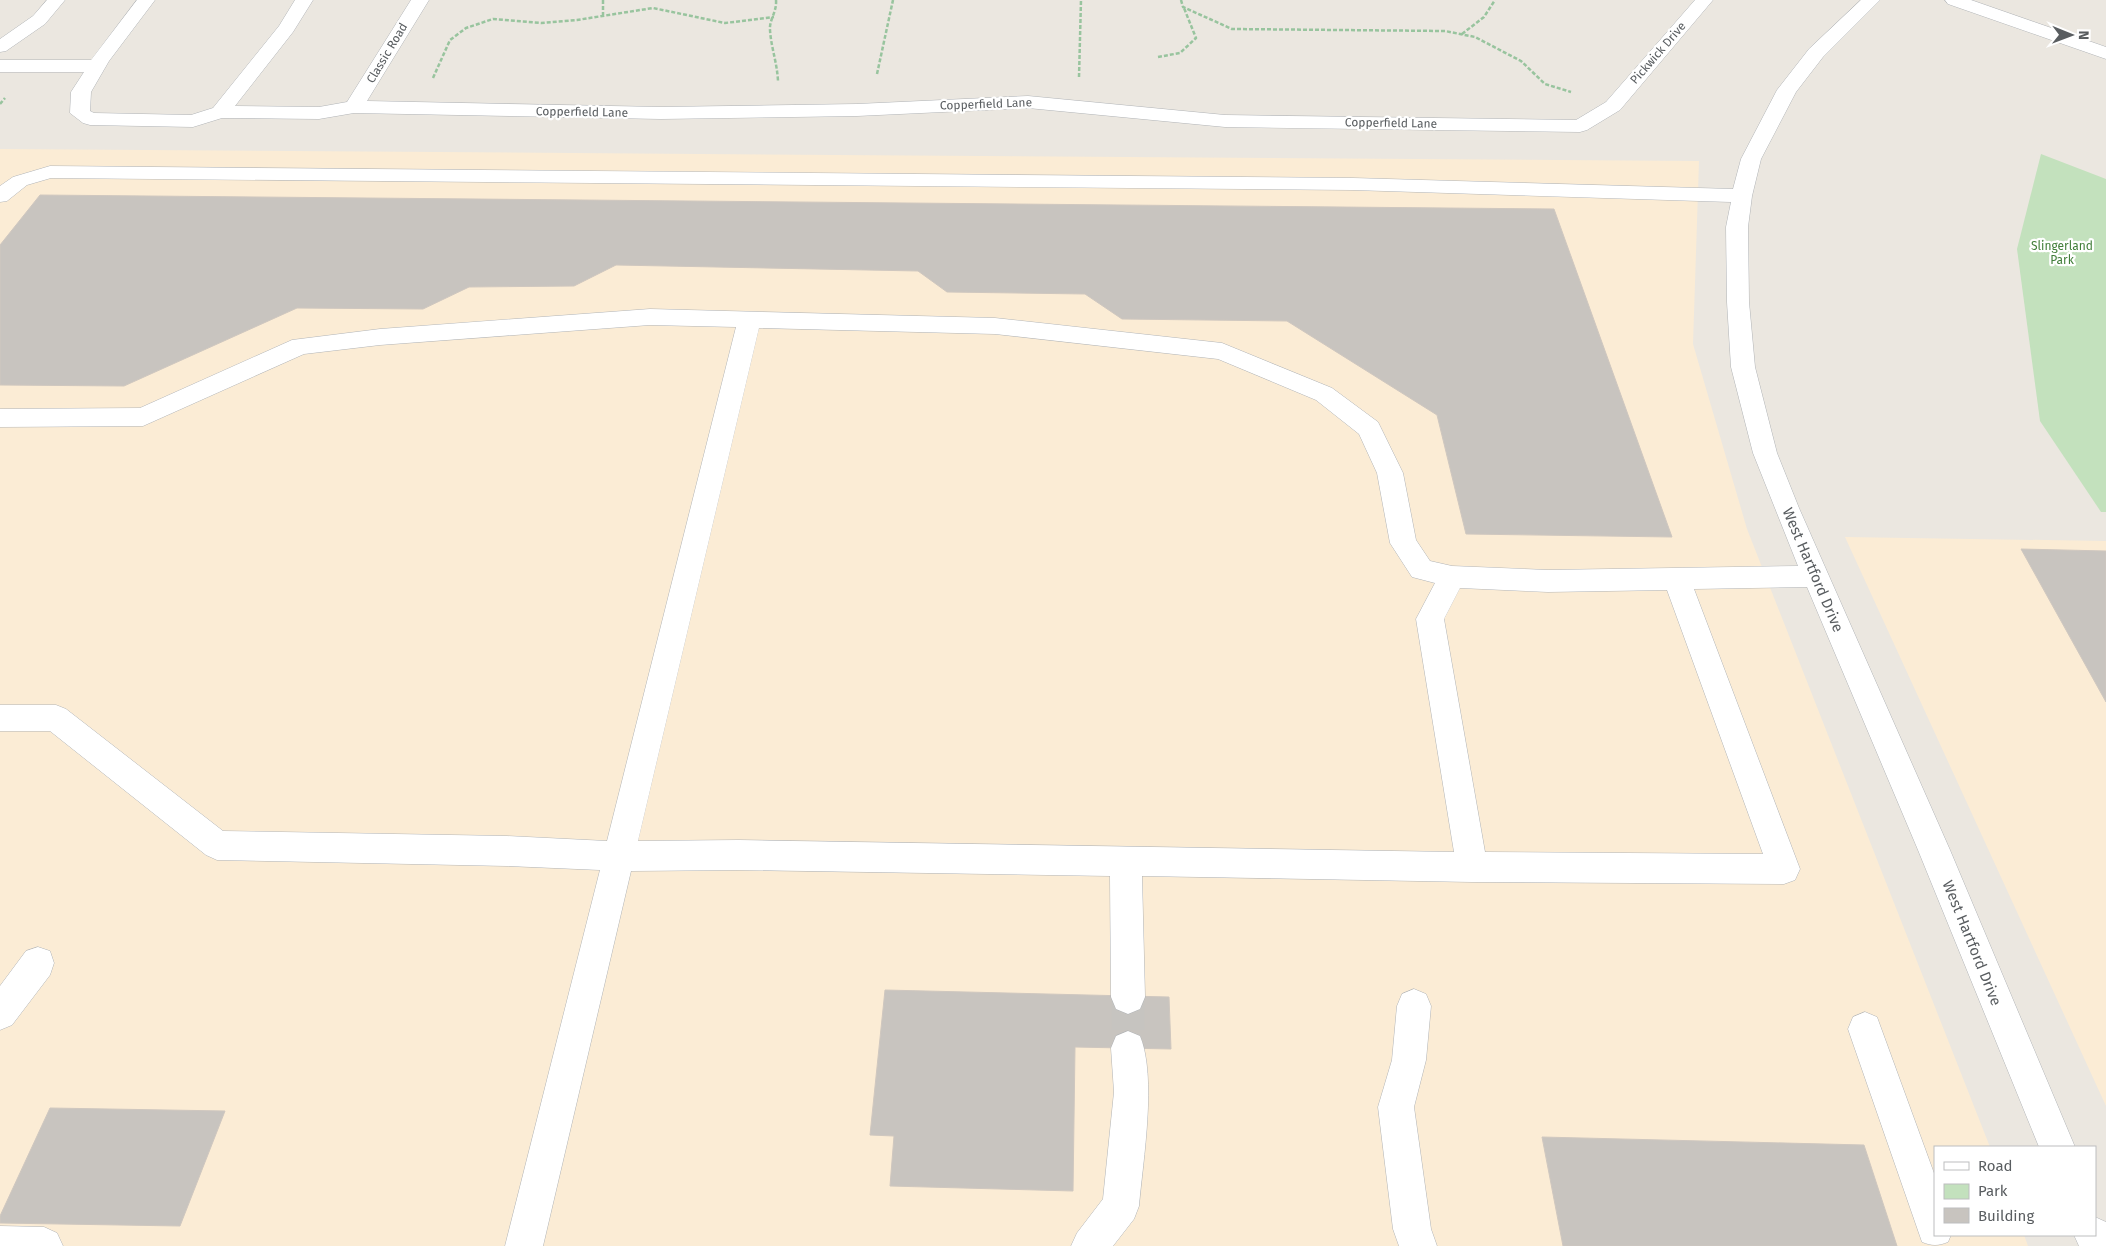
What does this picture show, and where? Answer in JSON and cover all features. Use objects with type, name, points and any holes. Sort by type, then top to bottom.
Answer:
[{"type":"street","points":[[0,47],[40,20],[56,0]]},
{"type":"street","points":[[146,0],[97,66],[81,92],[80,113],[90,119],[193,121],[220,112],[287,28],[304,0]]},
{"type":"street","name":"Classic Road","points":[[354,107],[420,0]]},
{"type":"street","name":"Pickwick Drive","points":[[1613,106],[1704,0]]},
{"type":"street","name":"West Hartford Drive","points":[[1871,0],[1816,53],[1787,90],[1751,159],[1737,227],[1738,302],[1743,367],[1766,452],[1786,508],[1934,850],[2057,1146]]},
{"type":"street","points":[[1954,0],[2106,53]]},
{"type":"street","points":[[0,66],[97,66]]},
{"type":"street","name":"Copperfield Lane","points":[[220,112],[319,113],[354,107],[661,113],[858,110],[1028,102],[1225,121],[1580,126],[1613,106]]},
{"type":"street","points":[[0,196],[20,181],[50,172],[1353,184],[1742,196]]},
{"type":"street","points":[[0,418],[143,417],[300,346],[380,337],[650,317],[995,326],[1222,351],[1324,394],[1369,428],[1390,473],[1403,543],[1420,569],[1452,577],[1548,581],[1816,576]]},
{"type":"street","points":[[524,1246],[749,320]]},
{"type":"street","points":[[1452,577],[1430,619],[1472,867]]},
{"type":"street","points":[[0,718],[56,718],[217,845],[506,851],[619,856],[739,855],[1472,867],[1784,869],[1677,579]]},
{"type":"street","points":[[1126,862],[1128,997]]},
{"type":"street","points":[[0,1013],[38,963]]},
{"type":"street","points":[[1414,1006],[1410,1060],[1396,1107],[1412,1229],[1418,1246]]},
{"type":"street","points":[[1864,1029],[1934,1225]]},
{"type":"street","points":[[1090,1246],[1121,1206],[1131,1092],[1128,1048]]},
{"type":"street","points":[[0,1245],[44,1246]]},
{"type":"path","points":[[602,0],[603,15]]},
{"type":"path","points":[[776,0],[777,9],[770,28],[777,62],[778,86]]},
{"type":"path","points":[[877,74],[894,0]]},
{"type":"path","points":[[1079,78],[1080,0]]},
{"type":"path","points":[[1158,57],[1177,56],[1187,50],[1196,38],[1181,0]]},
{"type":"path","points":[[1461,34],[1484,17],[1495,0]]},
{"type":"path","points":[[1183,7],[1232,29],[1445,31],[1475,37],[1521,61],[1545,84],[1613,106]]},
{"type":"path","points":[[432,81],[450,40],[466,28],[493,19],[541,23],[653,8],[725,23],[774,16]]},
{"type":"shaded area","points":[[0,149],[1699,161],[1693,344],[1747,529],[1990,1146],[1934,1146],[1934,1236],[2024,1236],[2028,1246],[0,1246]]},
{"type":"shaded area","points":[[1845,537],[2106,541],[2106,1106]]},
{"type":"green space","name":"Slingerland Park","points":[[2041,154],[2106,179],[2106,512],[2101,512],[2040,421],[2017,249]]},
{"type":"building","points":[[40,195],[1554,209],[1672,537],[1466,534],[1437,415],[1287,321],[1122,319],[1085,294],[947,292],[918,271],[616,265],[574,286],[469,287],[423,309],[297,308],[124,386],[0,385],[0,245]]},
{"type":"building","points":[[2021,549],[2106,551],[2106,702]]},
{"type":"building","points":[[885,990],[1169,997],[1171,1049],[1075,1047],[1073,1191],[890,1186],[894,1136],[870,1135]]},
{"type":"building","points":[[50,1108],[225,1111],[180,1226],[0,1223],[0,1216]]},
{"type":"building","points":[[1542,1137],[1864,1145],[1897,1246],[1563,1246]]},
{"type":"tunnel","points":[[1128,997],[1128,1048]]}]
